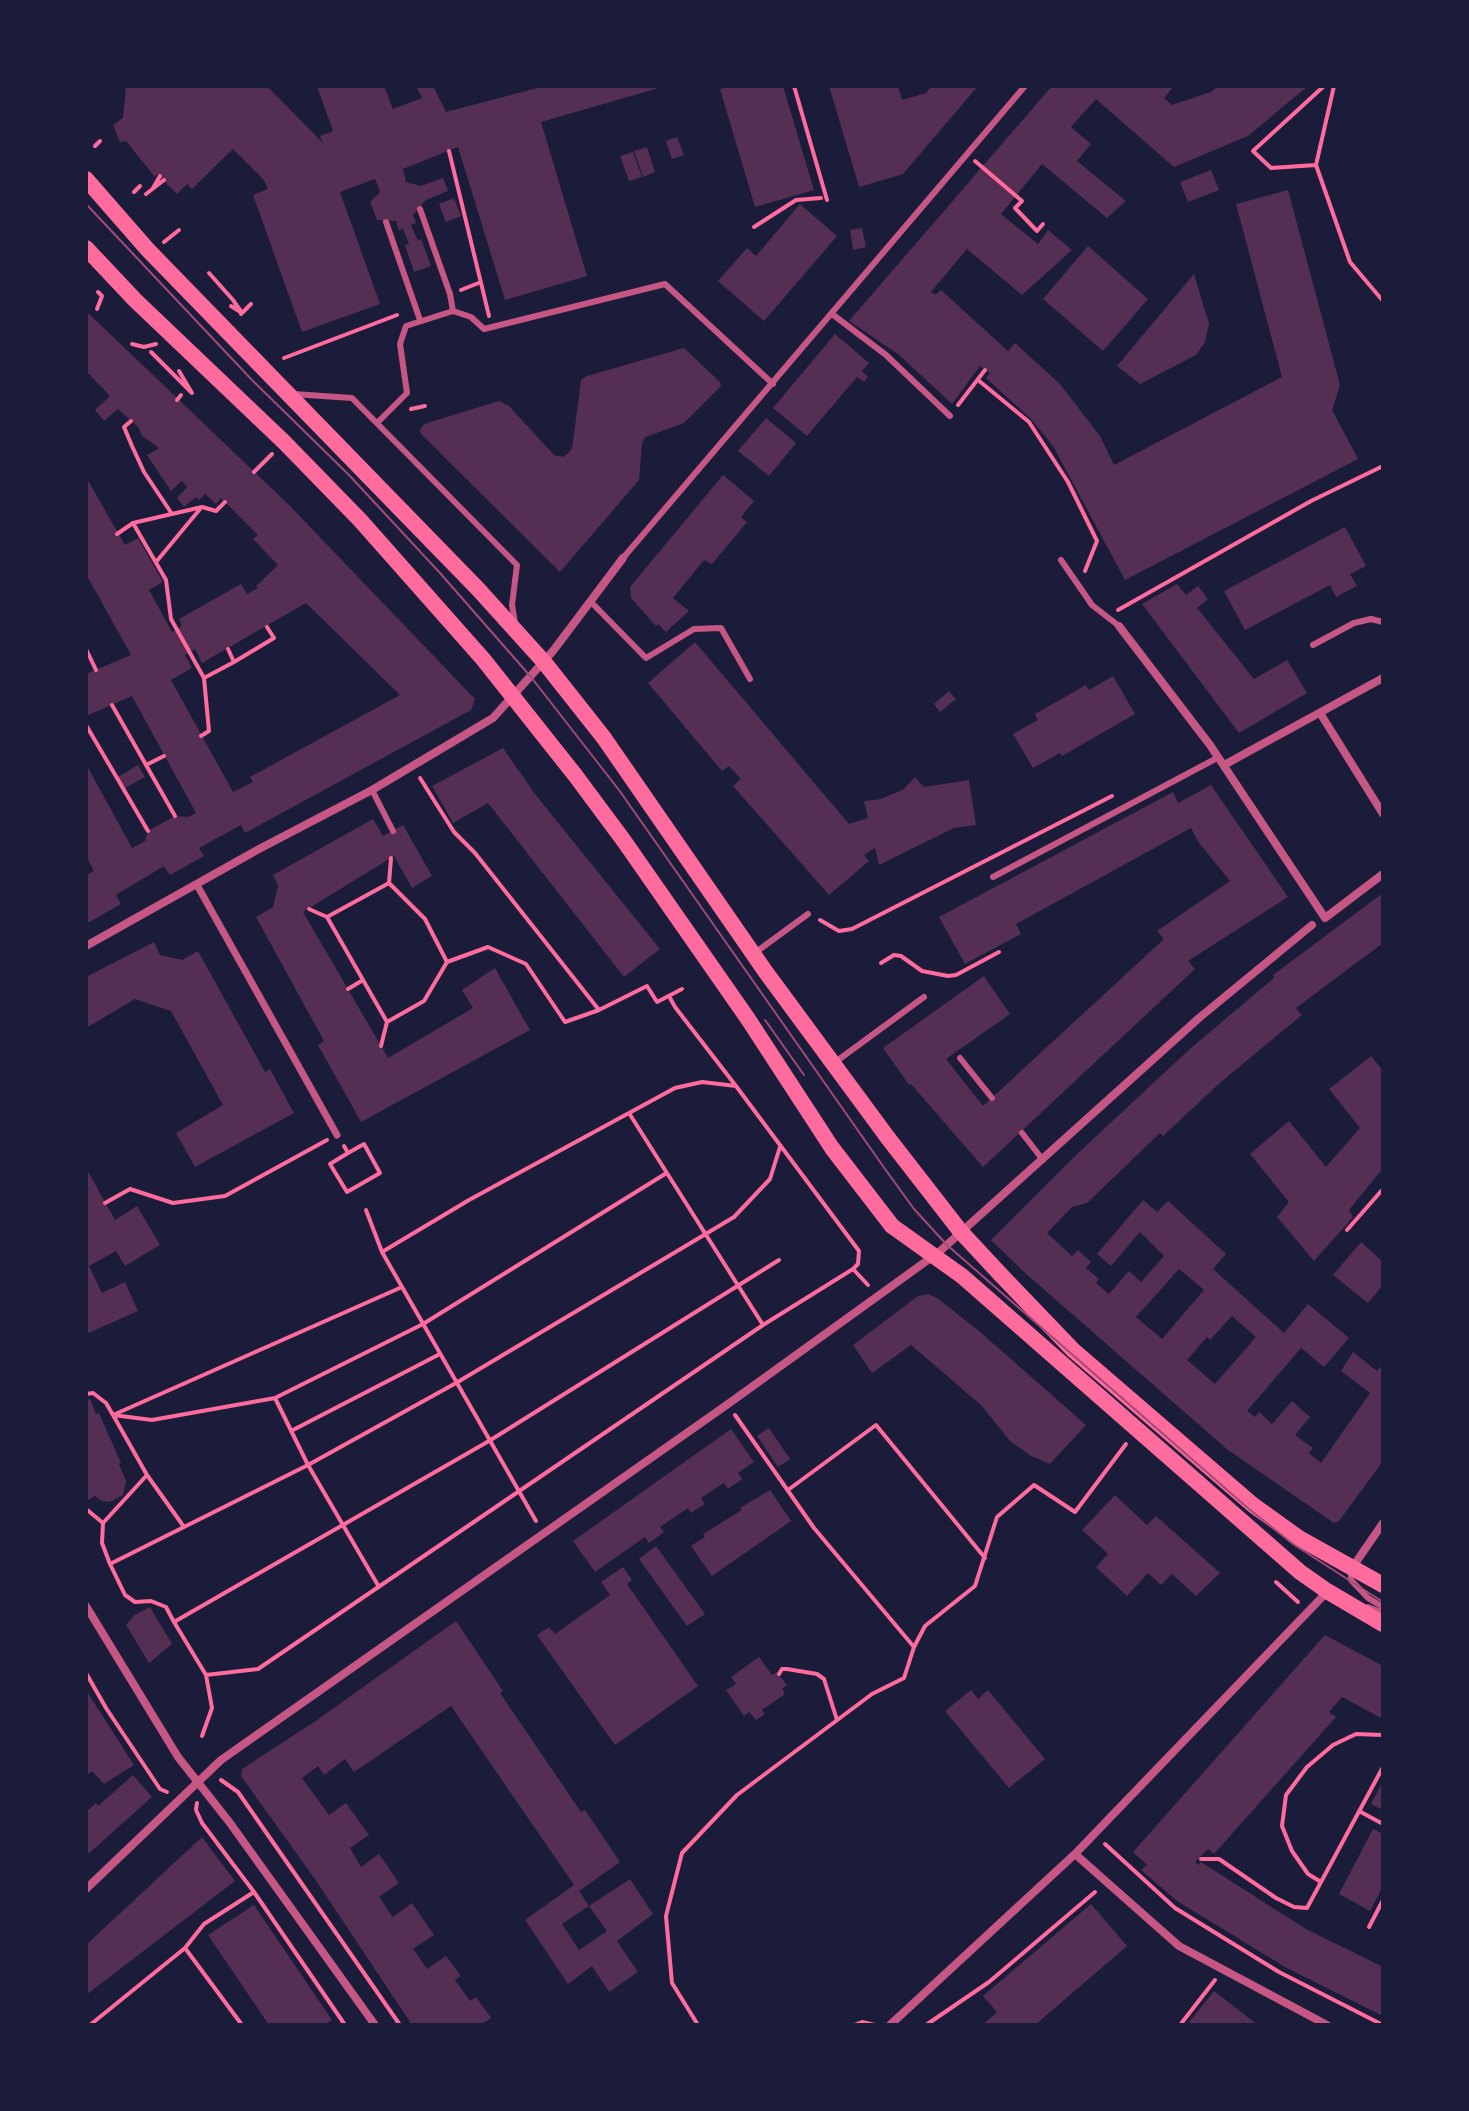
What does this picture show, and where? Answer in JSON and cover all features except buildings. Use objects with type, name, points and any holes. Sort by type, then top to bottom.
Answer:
[{"type":"main road","points":[[86,179],[148,250],[516,631],[610,739],[753,954],[961,1232],[1073,1350],[1253,1505],[1299,1538],[1383,1585]]},
{"type":"main road","points":[[86,248],[360,520],[444,612],[624,841],[864,1193],[900,1234],[962,1276],[1300,1572],[1383,1624]]},
{"type":"street","points":[[86,946],[372,790],[493,718],[544,662],[623,558]]},
{"type":"street","points":[[1119,626],[1222,761],[1325,918],[1383,874]]},
{"type":"street","points":[[1222,761],[1383,678]]},
{"type":"street","points":[[1320,713],[1383,814]]},
{"type":"street","points":[[197,885],[337,1135]]},
{"type":"street","points":[[86,1889],[198,1781],[239,1746],[728,1404],[947,1245],[1199,1018],[1312,925]]},
{"type":"street","points":[[1351,1569],[1383,1523]]},
{"type":"street","points":[[890,2025],[1075,1854],[1327,1591]]},
{"type":"street","points":[[86,1606],[178,1757],[375,2025]]},
{"type":"street","points":[[1075,1854],[1165,1936],[1327,2025]]},
{"type":"lane","points":[[623,558],[1025,86]]},
{"type":"lane","points":[[420,209],[453,311]]},
{"type":"lane","points":[[386,222],[420,320]]},
{"type":"lane","points":[[378,422],[407,393],[400,344],[406,326],[453,311],[471,317],[484,329],[665,284],[773,384]]},
{"type":"lane","points":[[832,314],[886,355],[950,416]]},
{"type":"lane","points":[[287,394],[352,398],[517,565],[512,605],[516,631]]},
{"type":"lane","points":[[1061,560],[1092,605],[1119,626]]},
{"type":"lane","points":[[591,602],[646,658],[694,629],[721,628],[750,679]]},
{"type":"lane","points":[[1313,645],[1354,623],[1371,619],[1383,622]]},
{"type":"lane","points":[[993,877],[1222,761]]},
{"type":"lane","points":[[372,790],[393,831]]},
{"type":"lane","points":[[753,954],[808,914]]},
{"type":"lane","points":[[833,1064],[924,997]]},
{"type":"lane","points":[[960,1058],[992,1098]]},
{"type":"lane","points":[[1022,1133],[1043,1160]]},
{"type":"lane","points":[[1351,1569],[1351,1580],[1383,1610]]},
{"type":"lane","points":[[1327,1591],[1383,1610]]},
{"type":"path","points":[[754,227],[796,200],[824,199],[794,86]]},
{"type":"path","points":[[1316,165],[1271,168],[1253,151],[1324,86]]},
{"type":"path","points":[[1334,86],[1316,165],[1350,262],[1383,301]]},
{"type":"path","points":[[449,151],[492,327]]},
{"type":"path","points":[[967,154],[1022,201],[1015,208],[1037,231],[1043,224]]},
{"type":"path","points":[[146,194],[162,178]]},
{"type":"path","points":[[134,192],[140,186]]},
{"type":"path","points":[[209,273],[242,313]]},
{"type":"path","points":[[450,294],[481,282]]},
{"type":"path","points":[[94,287],[102,296],[97,309]]},
{"type":"path","points":[[228,304],[242,313]]},
{"type":"path","points":[[236,319],[251,304]]},
{"type":"path","points":[[284,358],[416,307]]},
{"type":"path","points":[[151,352],[192,393],[181,373]]},
{"type":"path","points":[[950,416],[985,370]]},
{"type":"path","points":[[978,380],[1029,422],[1071,481],[1097,541],[1078,588]]},
{"type":"path","points":[[131,421],[124,427],[132,446],[144,472],[172,514]]},
{"type":"path","points":[[254,472],[261,464]]},
{"type":"path","points":[[1123,608],[1283,516],[1383,466]]},
{"type":"path","points":[[117,534],[133,523],[202,507],[216,511],[225,502]]},
{"type":"path","points":[[156,562],[202,507]]},
{"type":"path","points":[[133,523],[166,580],[171,619],[204,678],[209,731],[201,736]]},
{"type":"path","points":[[204,678],[274,638],[267,627]]},
{"type":"path","points":[[228,649],[234,662]]},
{"type":"path","points":[[86,651],[96,670]]},
{"type":"path","points":[[112,705],[175,816]]},
{"type":"path","points":[[86,725],[148,831]]},
{"type":"path","points":[[146,765],[164,756]]},
{"type":"path","points":[[808,914],[839,931],[852,929],[1113,795]]},
{"type":"path","points":[[436,806],[599,1010]]},
{"type":"path","points":[[391,858],[389,883],[425,919],[447,962]]},
{"type":"path","points":[[327,917],[389,883]]},
{"type":"path","points":[[309,909],[327,917],[387,1022],[381,1046]]},
{"type":"path","points":[[387,1022],[424,1001],[447,962],[488,947],[526,964],[565,1022],[599,1010],[647,986],[657,1002],[682,989]]},
{"type":"path","points":[[881,963],[889,956],[901,956],[922,971],[948,976],[956,975],[999,952]]},
{"type":"path","points":[[348,989],[363,980]]},
{"type":"path","points":[[206,1675],[258,1669],[763,1325],[858,1264],[859,1251],[669,996]]},
{"type":"path","points":[[382,1252],[469,1200],[675,1088],[702,1082],[736,1086]]},
{"type":"path","points":[[629,1113],[763,1325]]},
{"type":"path","points":[[105,1203],[130,1189],[173,1203],[225,1196],[337,1135]]},
{"type":"path","points":[[364,1144],[380,1173],[347,1192],[330,1164],[347,1151],[364,1144]]},
{"type":"path","points":[[110,1564],[308,1465],[456,1383],[734,1217],[770,1179],[780,1147]]},
{"type":"path","points":[[113,1415],[152,1420],[275,1398],[423,1324],[665,1174]]},
{"type":"path","points":[[1347,1230],[1383,1189]]},
{"type":"path","points":[[366,1210],[382,1252],[544,1533]]},
{"type":"path","points":[[174,1622],[489,1441],[779,1260]]},
{"type":"path","points":[[853,1269],[873,1289]]},
{"type":"path","points":[[113,1415],[402,1287]]},
{"type":"path","points":[[291,1431],[440,1354]]},
{"type":"path","points":[[86,1394],[93,1393],[106,1403],[147,1475],[184,1527]]},
{"type":"path","points":[[275,1398],[341,1525],[379,1587]]},
{"type":"path","points":[[728,1404],[814,1528],[914,1647]]},
{"type":"path","points":[[788,1490],[876,1425],[985,1558]]},
{"type":"path","points":[[698,2025],[672,1983],[666,1916],[682,1853],[737,1795],[872,1694],[904,1678],[925,1626],[975,1586],[997,1517],[1034,1485],[1075,1512],[1124,1448],[1135,1428]]},
{"type":"path","points":[[147,1475],[103,1523],[102,1543],[125,1595],[135,1602],[151,1601],[166,1607],[206,1675],[212,1708],[202,1736]]},
{"type":"path","points":[[86,1509],[103,1523]]},
{"type":"path","points":[[1276,1582],[1307,1610]]},
{"type":"path","points":[[779,1674],[782,1669],[787,1669],[817,1674],[824,1679],[837,1720]]},
{"type":"path","points":[[86,1673],[160,1789],[168,1793]]},
{"type":"path","points":[[1321,1882],[1308,1874],[1287,1839],[1282,1826],[1286,1795],[1307,1767],[1333,1745],[1356,1734],[1383,1735]]},
{"type":"path","points":[[1201,1859],[1219,1859],[1276,1898],[1294,1907],[1307,1908],[1383,1767]]},
{"type":"path","points":[[238,1792],[400,2025]]},
{"type":"path","points":[[1359,1811],[1383,1824]]},
{"type":"path","points":[[202,1823],[254,1892],[345,2025]]},
{"type":"path","points":[[1094,1834],[1175,1908],[1279,1972],[1383,2025]]},
{"type":"path","points":[[926,2025],[989,1982],[1106,1883]]},
{"type":"path","points":[[90,2025],[185,1948],[204,1924],[254,1892]]},
{"type":"path","points":[[1369,1927],[1383,1900]]},
{"type":"path","points":[[185,1948],[242,2025]]},
{"type":"path","points":[[1180,2025],[1222,1970]]},
{"type":"path","points":[[854,2025],[862,2022],[875,2025]]},
{"type":"tram line","points":[[86,204],[252,380],[349,475],[531,677],[619,790],[914,1209],[947,1245],[1249,1509],[1293,1544],[1383,1602]]},
{"type":"tram line","points":[[765,1020],[804,1075]]}]
